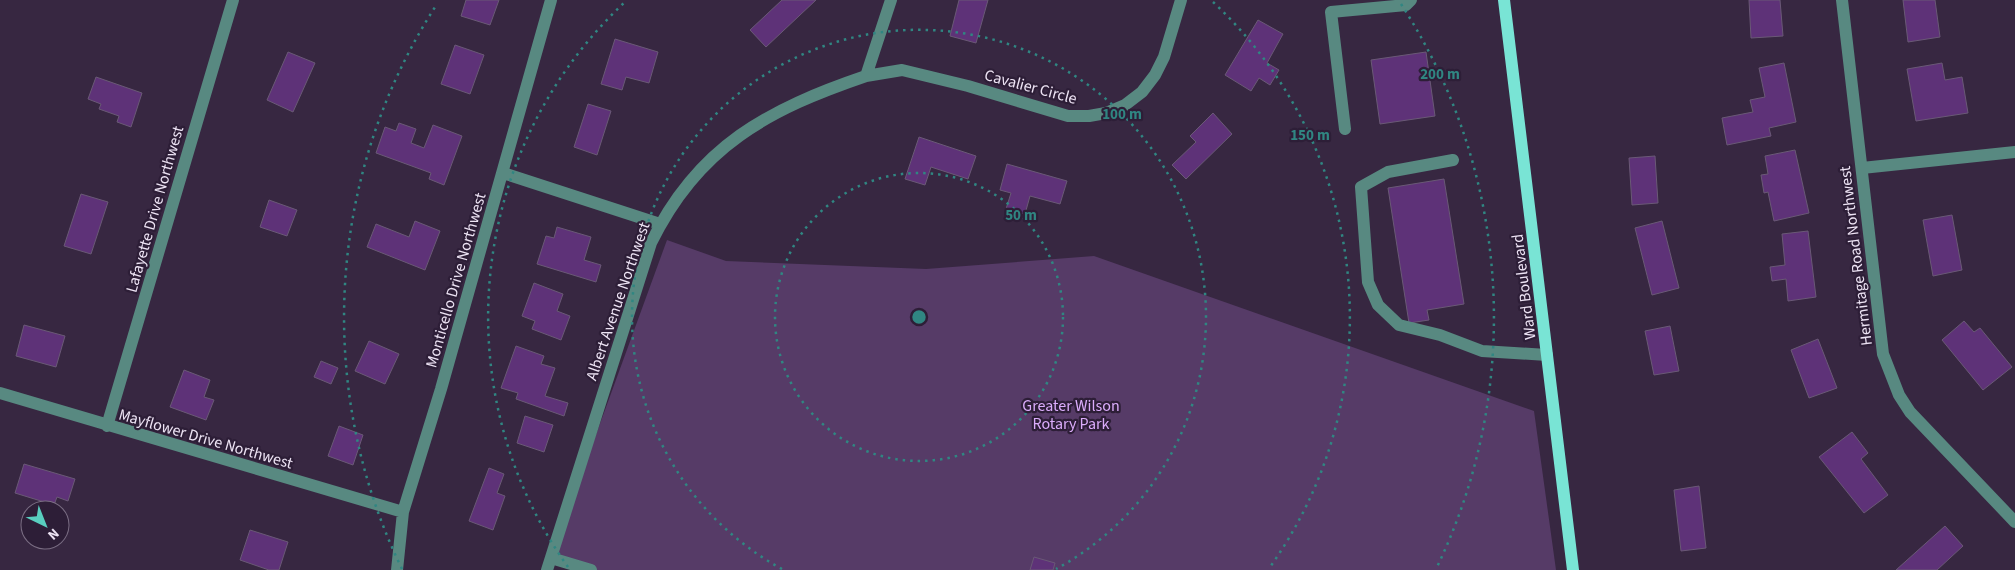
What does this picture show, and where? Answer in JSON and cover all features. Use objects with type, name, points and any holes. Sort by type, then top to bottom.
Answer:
[{"type":"main road","name":"Ward Boulevard","points":[[1504,0],[1573,570]]},
{"type":"street","name":"Lafayette Drive Northwest","points":[[107,426],[233,0]]},
{"type":"street","name":"Monticello Drive Northwest","points":[[397,570],[403,512],[503,172],[551,0]]},
{"type":"street","points":[[866,76],[891,0]]},
{"type":"street","name":"Cavalier Circle","points":[[866,76],[902,70],[968,86],[1068,116],[1089,116],[1106,113],[1125,105],[1142,92],[1155,76],[1164,56],[1181,0]]},
{"type":"street","points":[[1346,129],[1331,12],[1406,5],[1411,0]]},
{"type":"street","name":"Hermitage Road Northwest","points":[[1842,0],[1883,354],[1890,374],[1910,412],[2015,522]]},
{"type":"street","name":"Albert Avenue Northwest","points":[[549,564],[650,243],[672,204],[700,170],[739,134],[778,110],[812,94],[866,76]]},
{"type":"street","points":[[1862,168],[2015,152]]},
{"type":"street","points":[[1453,160],[1388,172],[1361,187],[1368,282],[1378,305],[1398,325],[1440,335],[1482,351],[1547,355]]},
{"type":"street","points":[[503,172],[660,224]]},
{"type":"street","name":"Mayflower Drive Northwest","points":[[0,393],[403,512]]},
{"type":"street","points":[[549,564],[591,570]]},
{"type":"green space","name":"Greater Wilson Rotary Park","points":[[667,240],[726,261],[926,269],[1094,256],[1534,411],[1556,570],[594,570],[551,558]]},
{"type":"building","points":[[466,0],[499,0],[490,25],[461,16]]},
{"type":"building","points":[[782,0],[816,0],[766,47],[750,30]]},
{"type":"building","points":[[959,0],[988,0],[976,43],[950,36]]},
{"type":"building","points":[[1749,0],[1780,0],[1783,36],[1751,38]]},
{"type":"building","points":[[1903,0],[1935,0],[1940,37],[1908,42]]},
{"type":"building","points":[[1258,20],[1283,34],[1267,63],[1279,70],[1270,85],[1259,78],[1251,91],[1225,75]]},
{"type":"building","points":[[615,39],[658,52],[649,83],[626,77],[622,90],[601,84]]},
{"type":"building","points":[[455,45],[484,55],[470,94],[441,84]]},
{"type":"building","points":[[288,52],[315,63],[293,112],[267,100]]},
{"type":"building","points":[[1426,52],[1435,116],[1380,124],[1371,60]]},
{"type":"building","points":[[1784,63],[1796,122],[1769,128],[1771,136],[1727,145],[1722,118],[1753,112],[1750,100],[1765,97],[1759,68]]},
{"type":"building","points":[[1942,63],[1945,80],[1962,77],[1968,113],[1916,121],[1907,69]]},
{"type":"building","points":[[96,77],[142,93],[131,127],[117,122],[119,116],[99,109],[101,104],[88,99]]},
{"type":"building","points":[[588,104],[611,111],[597,155],[574,147]]},
{"type":"building","points":[[1213,113],[1232,134],[1186,179],[1172,165],[1196,142],[1190,136]]},
{"type":"building","points":[[399,123],[416,129],[411,143],[424,148],[433,125],[462,136],[444,185],[429,179],[431,173],[376,153],[385,127],[396,131]]},
{"type":"building","points":[[919,137],[976,156],[968,179],[931,167],[925,185],[905,179]]},
{"type":"building","points":[[1795,150],[1809,213],[1774,221],[1768,192],[1764,193],[1761,175],[1768,174],[1765,156]]},
{"type":"building","points":[[1655,156],[1658,203],[1632,205],[1629,158]]},
{"type":"building","points":[[1007,164],[1067,181],[1060,204],[1030,196],[1025,214],[1006,209],[1011,193],[1000,190]]},
{"type":"building","points":[[1444,179],[1464,304],[1427,310],[1429,320],[1409,323],[1388,188]]},
{"type":"building","points":[[81,194],[108,202],[91,254],[64,246]]},
{"type":"building","points":[[269,200],[297,210],[287,236],[260,227]]},
{"type":"building","points":[[1952,215],[1962,270],[1933,276],[1923,220]]},
{"type":"building","points":[[415,221],[440,231],[425,270],[367,247],[376,224],[409,237]]},
{"type":"building","points":[[1662,221],[1679,288],[1652,295],[1635,228]]},
{"type":"building","points":[[557,227],[591,237],[584,260],[601,265],[596,282],[537,264],[546,236],[554,238]]},
{"type":"building","points":[[1808,231],[1816,297],[1788,301],[1786,279],[1772,281],[1770,267],[1785,265],[1782,234]]},
{"type":"building","points":[[534,283],[563,294],[557,311],[570,316],[561,340],[532,329],[535,321],[522,316]]},
{"type":"building","points":[[1964,321],[1974,332],[1980,328],[2012,367],[1983,390],[1942,340]]},
{"type":"building","points":[[24,325],[65,336],[56,367],[16,356]]},
{"type":"building","points":[[1670,326],[1679,371],[1654,375],[1645,331]]},
{"type":"building","points":[[1818,339],[1837,388],[1809,398],[1791,350]]},
{"type":"building","points":[[369,341],[399,354],[385,384],[355,371]]},
{"type":"building","points":[[516,346],[544,356],[541,364],[555,368],[545,396],[568,403],[564,416],[516,399],[518,393],[501,388]]},
{"type":"building","points":[[321,361],[338,368],[331,384],[314,377]]},
{"type":"building","points":[[184,370],[210,380],[204,397],[214,400],[206,420],[170,407]]},
{"type":"building","points":[[525,416],[553,425],[544,452],[517,443]]},
{"type":"building","points":[[339,426],[363,435],[353,465],[328,456]]},
{"type":"building","points":[[1852,432],[1868,453],[1861,459],[1888,495],[1864,513],[1819,457]]},
{"type":"building","points":[[24,464],[75,479],[68,500],[57,497],[56,500],[38,500],[15,493]]},
{"type":"building","points":[[489,468],[504,474],[497,493],[505,496],[493,530],[469,521]]},
{"type":"building","points":[[1699,486],[1706,548],[1681,551],[1674,490]]},
{"type":"building","points":[[1945,526],[1963,546],[1937,570],[1896,570]]},
{"type":"building","points":[[250,530],[288,542],[279,570],[269,570],[240,560]]},
{"type":"building","points":[[1034,557],[1055,563],[1053,570],[1030,570]]}]
